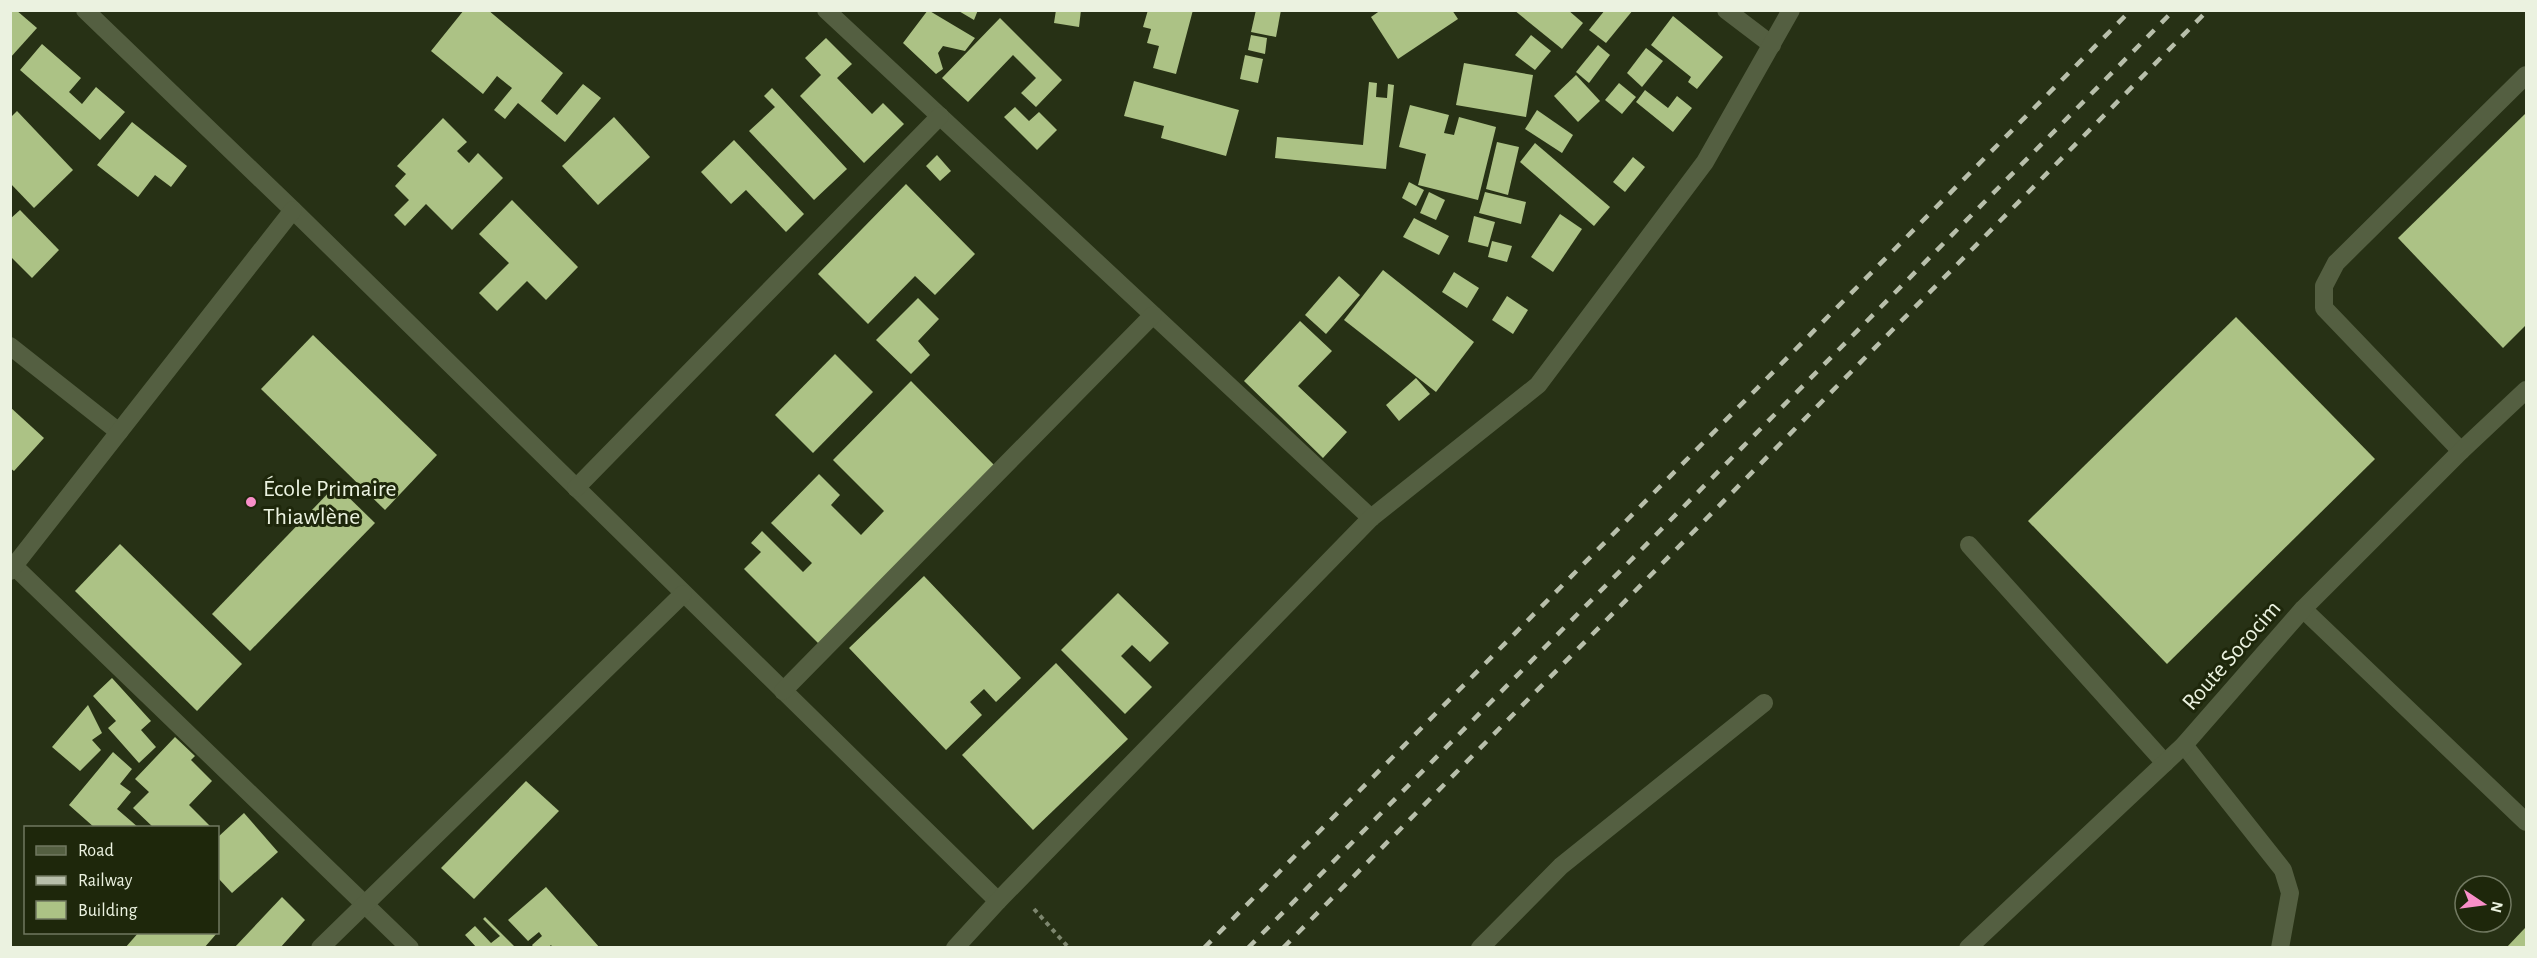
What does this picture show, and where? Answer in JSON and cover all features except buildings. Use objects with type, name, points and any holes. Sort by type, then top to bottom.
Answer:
[{"type":"street","points":[[85,10],[293,210],[998,901]]},
{"type":"street","points":[[826,10],[1371,518]]},
{"type":"street","points":[[1726,10],[1772,45]]},
{"type":"street","points":[[955,948],[1371,518],[1538,385],[1705,162],[1791,10]]},
{"type":"street","points":[[2461,451],[2324,308],[2324,286],[2336,262],[2526,75]]},
{"type":"street","points":[[576,488],[940,117]]},
{"type":"street","points":[[293,210],[12,569],[410,948]]},
{"type":"street","points":[[783,691],[1153,315]]},
{"type":"street","points":[[10,346],[118,432]]},
{"type":"street","name":"Route Sococim","points":[[1968,948],[2184,746],[2303,609],[2461,451],[2526,390]]},
{"type":"street","points":[[1968,545],[2165,763]]},
{"type":"street","points":[[320,948],[363,903],[683,594]]},
{"type":"street","points":[[2303,609],[2526,822]]},
{"type":"street","points":[[1480,948],[1561,866],[1764,703]]},
{"type":"street","points":[[2184,746],[2283,870],[2290,893],[2280,948]]},
{"type":"path","points":[[1013,886],[1070,948]]},
{"type":"railway","points":[[1204,948],[2131,10]]},
{"type":"railway","points":[[1248,948],[2174,10]]},
{"type":"railway","points":[[1283,948],[2208,10]]},
{"type":"place","name":"École Primaire Thiawlène","points":[[251,502]]}]
